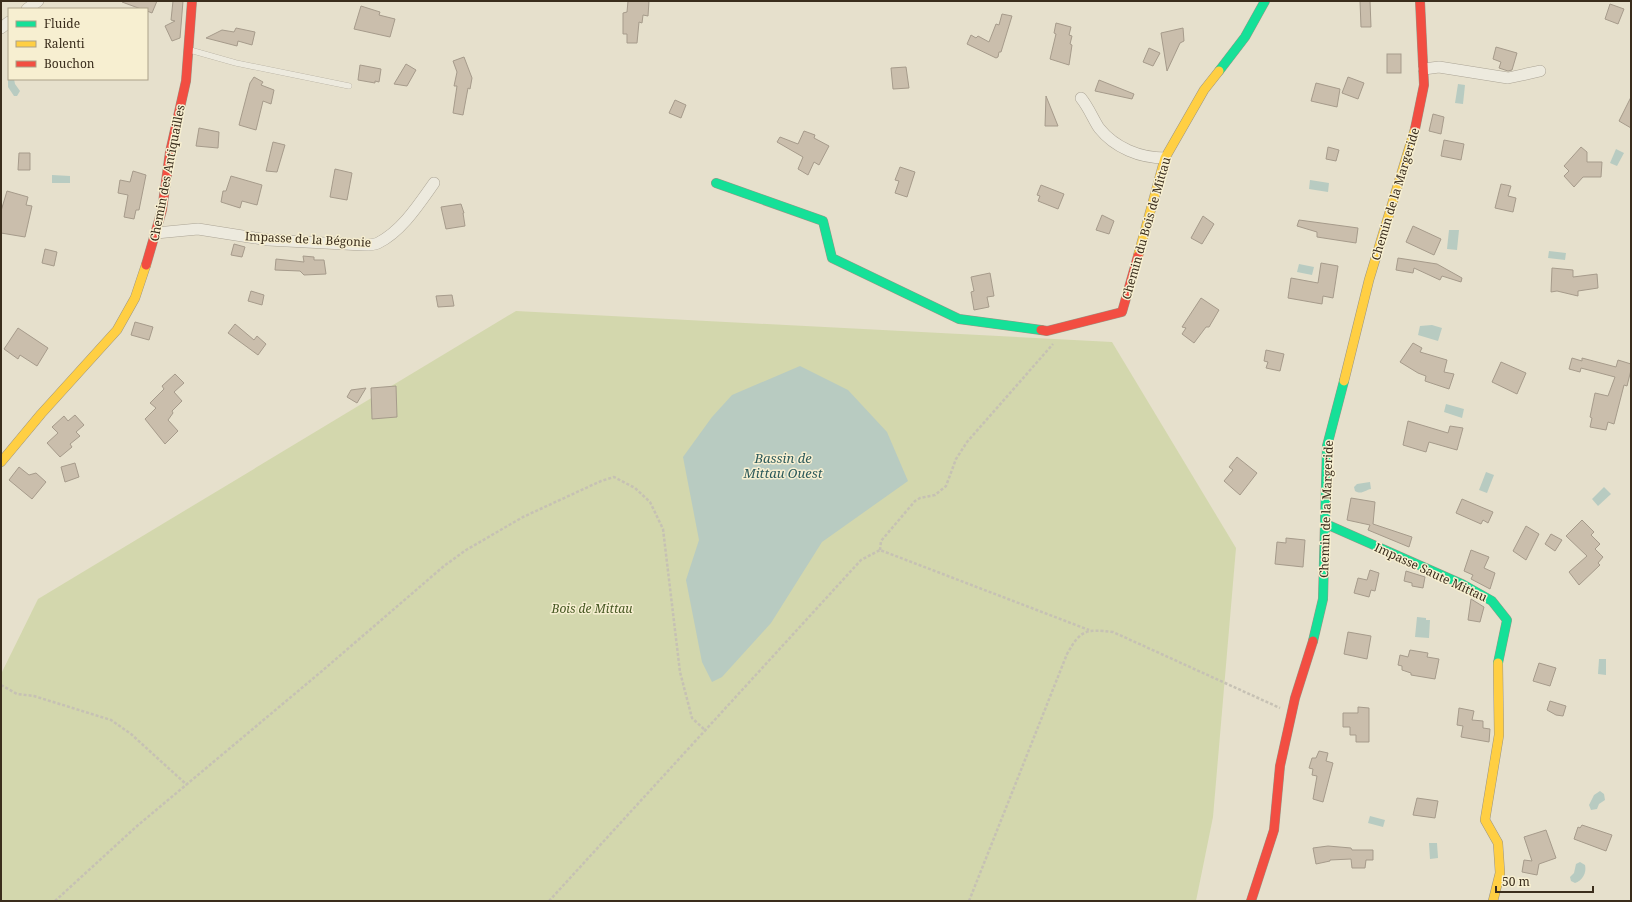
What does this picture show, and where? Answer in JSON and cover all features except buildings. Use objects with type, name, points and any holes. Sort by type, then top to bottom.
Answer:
[{"type":"street","points":[[28,8],[38,1]]},
{"type":"street","name":"Chemin des Antiquailles","points":[[1,462],[41,414],[117,330],[135,298],[162,210],[170,152],[186,81],[192,1]]},
{"type":"street","name":"Chemin du Bois de Mittau","points":[[716,183],[823,221],[832,258],[959,319],[1047,331],[1122,312],[1165,158],[1204,90],[1245,38],[1265,1]]},
{"type":"street","name":"Chemin de la Margeride","points":[[1251,901],[1274,830],[1280,766],[1291,714],[1317,626],[1323,599],[1327,446],[1369,280],[1418,118],[1424,85],[1420,1]]},
{"type":"street","points":[[1424,69],[1439,67],[1499,78],[1522,76],[1540,71]]},
{"type":"street","points":[[1081,98],[1090,110],[1099,127],[1114,143],[1139,155],[1152,158],[1165,158]]},
{"type":"street","name":"Impasse de la Bégonie","points":[[156,233],[198,229],[268,240],[363,245],[377,243],[391,233],[413,212],[434,183]]},
{"type":"street","name":"Impasse Saute Mittau","points":[[1326,524],[1462,584],[1492,601],[1507,620],[1498,662],[1499,736],[1485,820],[1498,843],[1500,873],[1493,901]]},
{"type":"lane","points":[[188,50],[236,63],[349,86]]},
{"type":"path","points":[[880,550],[881,541],[915,501],[920,498],[935,495],[946,486],[956,459],[967,442],[1055,342]]},
{"type":"path","points":[[55,901],[137,826],[444,566],[466,550],[523,517],[600,481],[614,477],[635,488],[650,502],[663,529],[680,672],[692,718],[706,731]]},
{"type":"path","points":[[549,901],[861,560],[880,550],[1089,630],[1113,632],[1291,714]]},
{"type":"path","points":[[969,901],[1067,654],[1075,639],[1089,630]]},
{"type":"path","points":[[1,685],[17,694],[34,696],[112,720],[131,734],[187,784]]},
{"type":"green space","name":"Bois de Mittau","points":[[516,311],[1112,342],[1236,548],[1213,817],[1196,901],[1,901],[1,674],[38,599]]},
{"type":"water","points":[[8,80],[14,80],[20,91],[17,96],[14,96],[8,87]]},
{"type":"water","points":[[1458,84],[1465,85],[1463,104],[1455,103]]},
{"type":"water","points":[[1616,149],[1624,153],[1617,166],[1610,163]]},
{"type":"water","points":[[52,175],[70,176],[70,183],[52,183]]},
{"type":"water","points":[[1310,180],[1329,183],[1328,192],[1309,189]]},
{"type":"water","points":[[1449,230],[1459,230],[1457,250],[1447,249]]},
{"type":"water","points":[[1549,251],[1566,253],[1565,260],[1548,258]]},
{"type":"water","points":[[1299,264],[1314,267],[1312,275],[1297,272]]},
{"type":"water","points":[[1432,325],[1442,328],[1438,341],[1418,335],[1420,326]]},
{"type":"water","name":"Bassin de Mittau Ouest","points":[[800,366],[848,390],[887,432],[908,481],[822,542],[771,623],[722,677],[712,682],[702,662],[686,580],[699,540],[683,457],[712,417],[732,395]]},
{"type":"water","points":[[1446,404],[1464,409],[1462,418],[1444,412]]},
{"type":"water","points":[[1486,472],[1494,475],[1487,493],[1479,490]]},
{"type":"water","points":[[1370,482],[1371,489],[1362,492],[1355,491],[1354,487],[1357,484]]},
{"type":"water","points":[[1604,487],[1611,494],[1598,506],[1592,499]]},
{"type":"water","points":[[1417,617],[1430,620],[1429,638],[1415,637]]},
{"type":"water","points":[[1599,659],[1606,659],[1606,675],[1598,674]]},
{"type":"water","points":[[1600,791],[1604,794],[1605,800],[1599,804],[1597,809],[1591,810],[1589,805],[1594,795]]},
{"type":"water","points":[[1370,816],[1385,820],[1383,827],[1368,823]]},
{"type":"water","points":[[1429,843],[1437,843],[1438,858],[1430,859]]},
{"type":"water","points":[[1580,862],[1585,865],[1585,874],[1582,879],[1575,883],[1571,881],[1570,877],[1574,873],[1576,864]]},
{"type":"traffic: fast","points":[[1219,71],[1245,37],[1265,1]]},
{"type":"traffic: fast","points":[[716,183],[823,221],[832,258],[959,319],[1041,330]]},
{"type":"traffic: fast","points":[[1313,641],[1323,599],[1327,446],[1344,381]]},
{"type":"traffic: fast","points":[[1326,524],[1462,584],[1492,601],[1507,620],[1498,663]]},
{"type":"traffic: slow","points":[[1138,256],[1165,158],[1204,90],[1219,71]]},
{"type":"traffic: slow","points":[[1344,381],[1369,280],[1415,129]]},
{"type":"traffic: slow","points":[[1,462],[41,414],[117,330],[135,298],[146,265]]},
{"type":"traffic: slow","points":[[1493,901],[1500,873],[1498,843],[1485,820],[1499,735],[1498,663]]},
{"type":"traffic: jam","points":[[146,265],[162,210],[170,152],[186,81],[192,1]]},
{"type":"traffic: jam","points":[[1415,129],[1424,85],[1420,1]]},
{"type":"traffic: jam","points":[[1041,330],[1047,331],[1122,312],[1138,256]]},
{"type":"traffic: jam","points":[[1251,901],[1274,830],[1280,766],[1295,698],[1313,641]]}]
